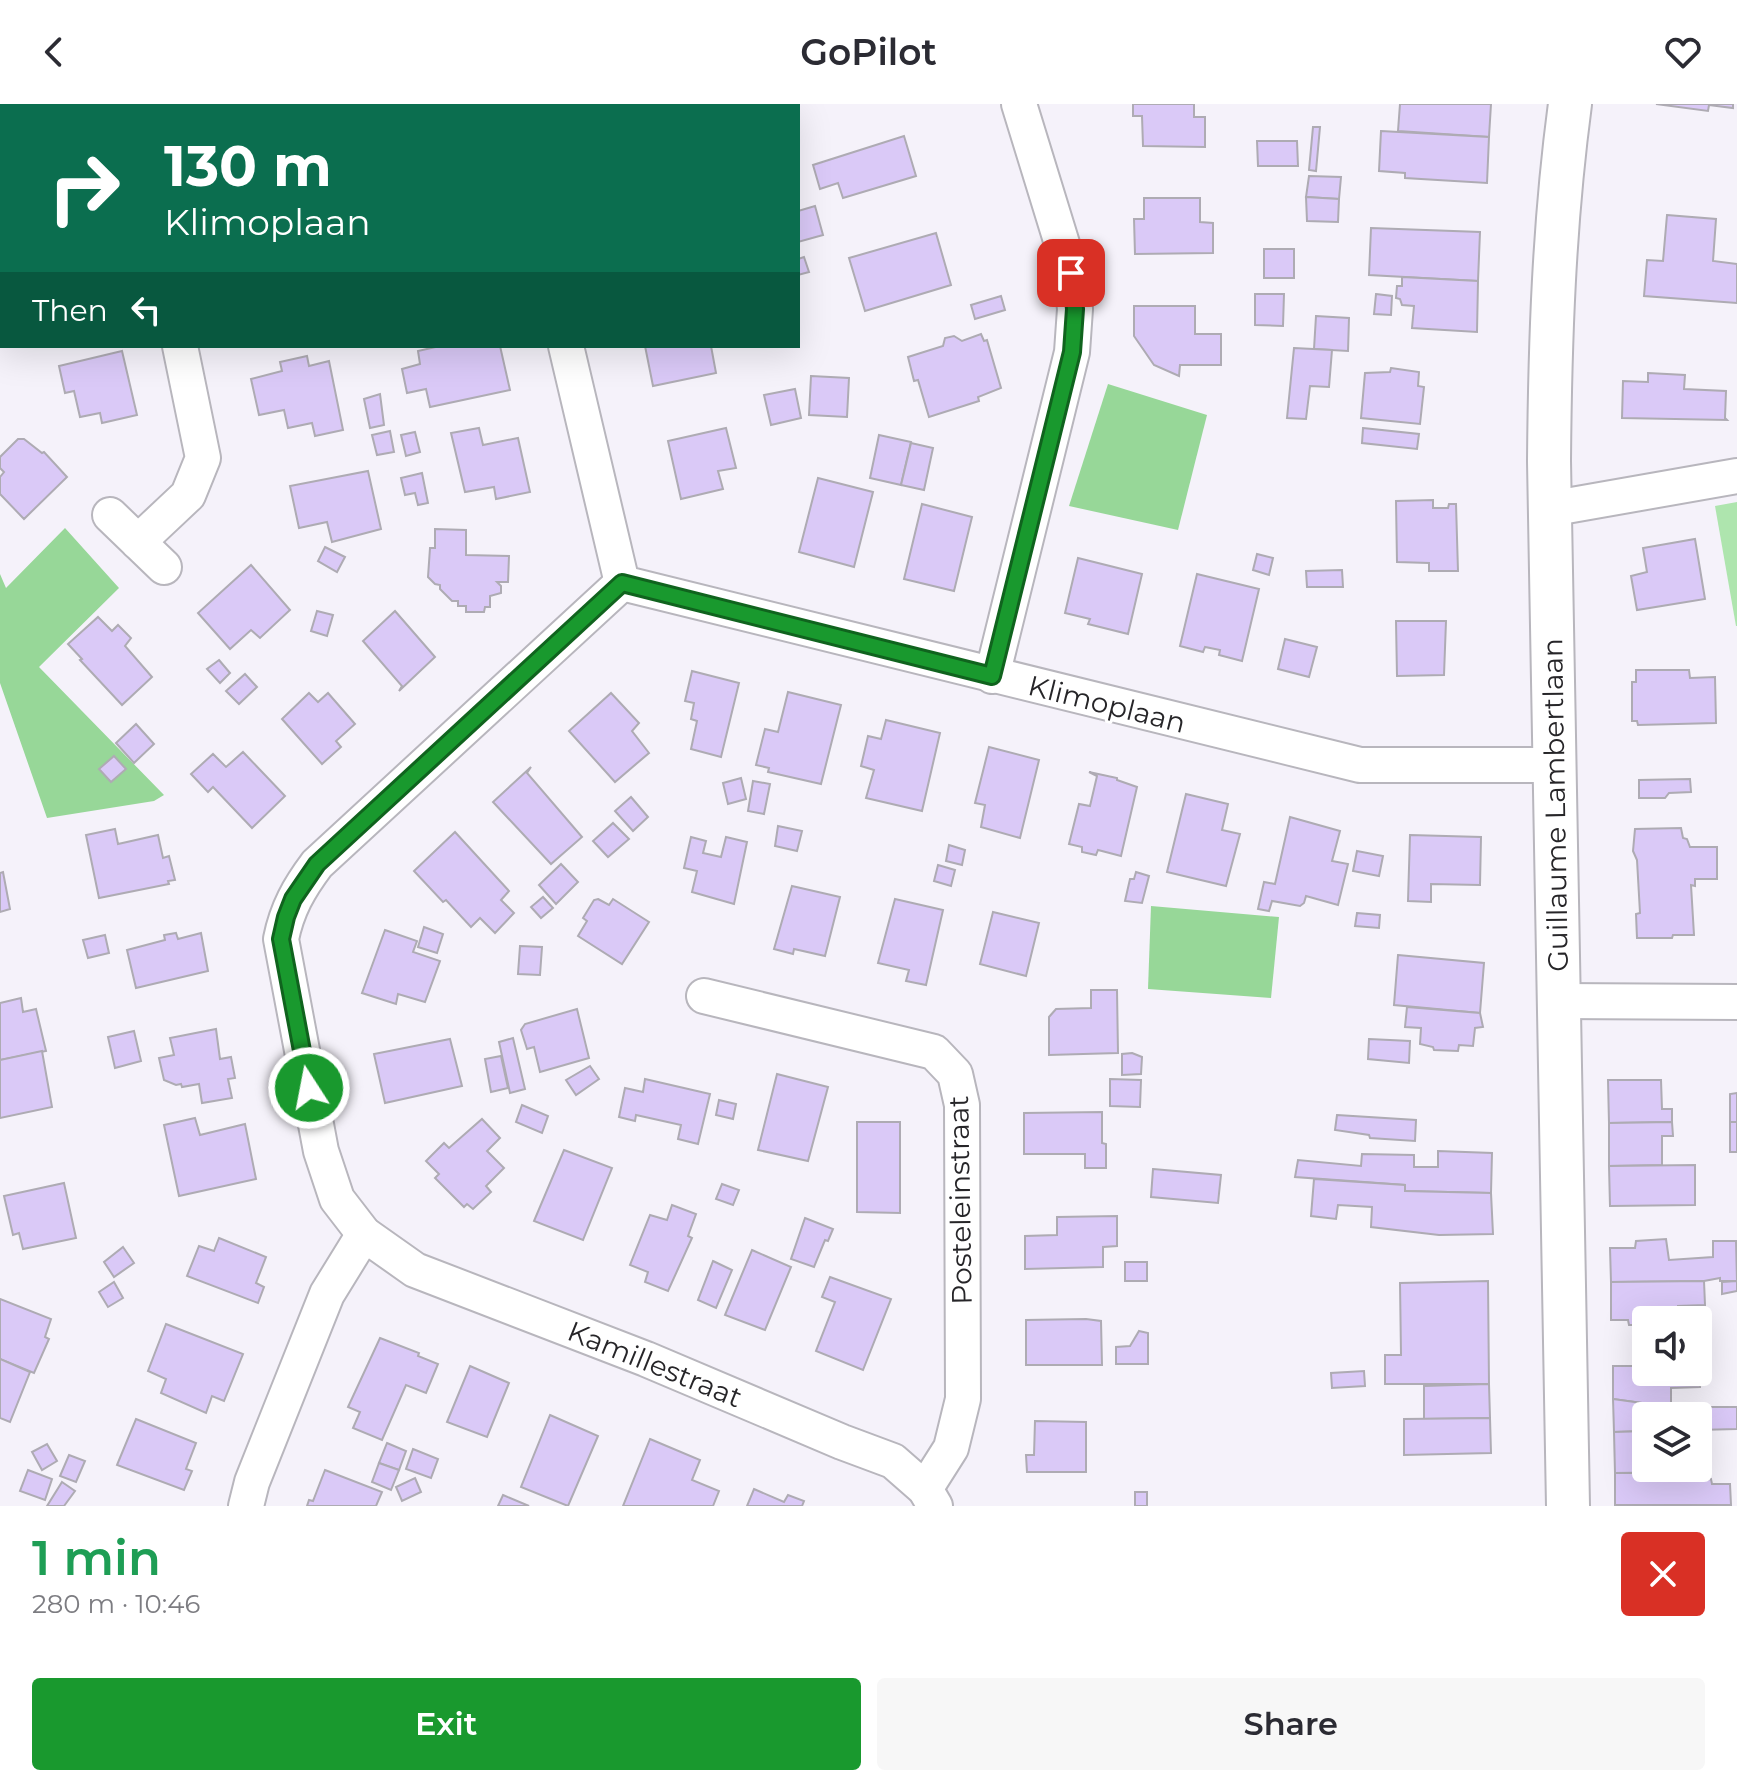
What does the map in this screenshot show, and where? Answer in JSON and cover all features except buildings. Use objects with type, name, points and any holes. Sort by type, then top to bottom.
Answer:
[{"type":"street","points":[[992,676],[1072,352],[1075,309],[1071,273],[1019,104]]},
{"type":"street","name":"Guillaume Lambertlaan","points":[[1568,1506],[1549,509],[1550,348],[1557,223],[1570,104]]},
{"type":"street","points":[[138,542],[188,495],[203,458],[180,348]]},
{"type":"street","points":[[566,348],[622,583]]},
{"type":"street","points":[[1549,509],[1737,476]]},
{"type":"street","points":[[110,515],[164,567]]},
{"type":"street","name":"Klimoplaan","points":[[622,583],[1360,765],[1554,765]]},
{"type":"street","name":"Kamillestraat","points":[[622,583],[317,864],[303,882],[286,917],[281,939],[321,1151],[337,1199],[364,1234],[415,1270],[646,1359],[893,1461],[930,1497]]},
{"type":"street","name":"Posteleinstraat","points":[[704,996],[934,1052],[955,1074],[963,1111],[963,1399],[951,1448],[930,1497]]},
{"type":"street","points":[[1558,1001],[1737,1002]]},
{"type":"street","points":[[246,1506],[252,1482],[327,1294],[364,1234]]},
{"type":"green space","points":[[1108,384],[1207,415],[1178,530],[1069,506]]},
{"type":"green space","points":[[1737,502],[1737,626],[1736,626],[1715,506]]},
{"type":"green space","points":[[65,528],[119,588],[39,667],[164,795],[154,801],[47,818],[0,683],[0,574],[6,588]]},
{"type":"green space","points":[[1151,906],[1279,917],[1271,998],[1148,989]]},
{"type":"route","points":[[309,1088],[281,939],[286,917],[303,882],[317,864],[622,583],[992,676],[1072,352],[1075,309],[1071,273]]}]
